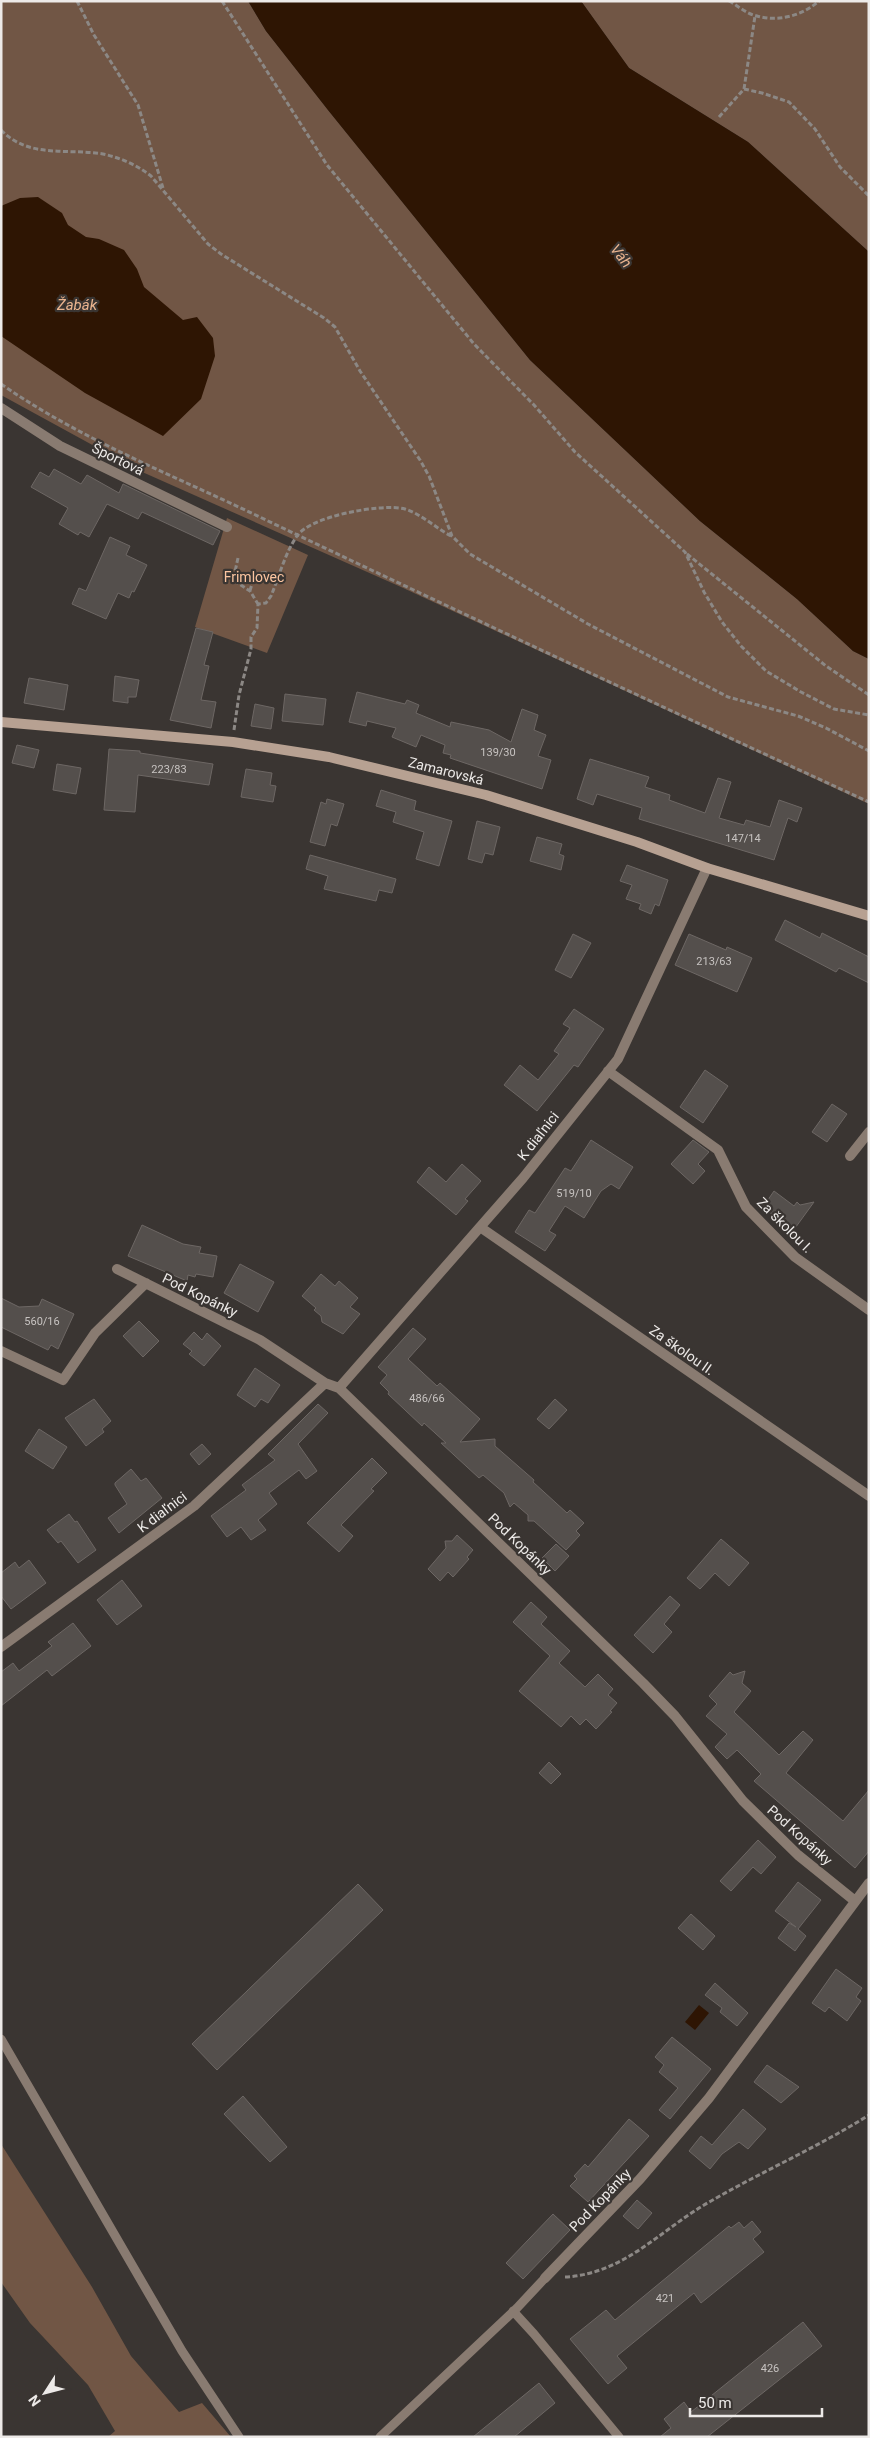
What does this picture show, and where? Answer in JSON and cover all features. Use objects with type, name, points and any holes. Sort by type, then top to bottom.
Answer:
[{"type":"main road","name":"Zamarovská","points":[[1,722],[232,742],[329,758],[486,795],[637,842],[706,868],[869,916]]},
{"type":"street","name":"Športová","points":[[1,408],[60,446],[228,527]]},
{"type":"street","name":"K diaľnici","points":[[339,1388],[523,1178],[618,1059],[706,868]]},
{"type":"street","name":"Za školou I.","points":[[608,1071],[718,1150],[746,1207],[795,1257],[869,1310]]},
{"type":"street","points":[[850,1156],[869,1132]]},
{"type":"street","name":"Za školou II.","points":[[480,1227],[869,1496]]},
{"type":"street","name":"Pod Kopánky","points":[[117,1269],[260,1340],[325,1383],[339,1388],[643,1683],[675,1716],[743,1801],[798,1854],[855,1900]]},
{"type":"street","points":[[1,1351],[63,1380],[96,1333],[146,1283]]},
{"type":"street","name":"K diaľnici","points":[[1,1647],[194,1506],[325,1383]]},
{"type":"street","name":"Pod Kopánky","points":[[545,2278],[640,2179],[709,2098],[869,1883]]},
{"type":"lane","points":[[1,2039],[182,2351],[239,2437]]},
{"type":"lane","points":[[380,2437],[513,2311],[545,2278]]},
{"type":"lane","points":[[513,2311],[619,2437]]},
{"type":"path","points":[[77,1],[94,35],[138,105],[164,190]]},
{"type":"path","points":[[222,1],[327,165],[474,344],[534,405],[574,452],[685,552],[826,666],[869,696]]},
{"type":"path","points":[[729,1],[756,16],[775,18],[788,17],[803,12],[819,1]]},
{"type":"path","points":[[719,117],[744,89],[756,16]]},
{"type":"path","points":[[744,89],[789,102],[815,129],[840,167],[869,196]]},
{"type":"path","points":[[1,130],[15,141],[42,151],[101,154],[120,158],[141,168],[164,190],[208,244],[324,318],[335,327],[360,371],[429,476],[452,536]]},
{"type":"path","points":[[1,384],[70,427],[135,461],[869,802]]},
{"type":"path","points":[[258,604],[266,603],[271,596],[297,535],[307,527],[323,520],[381,506],[394,506],[408,510],[452,536],[470,554],[536,595],[728,697],[798,716],[826,728],[869,752]]},
{"type":"path","points":[[685,552],[704,592],[722,622],[741,646],[766,671],[834,709],[869,715]]},
{"type":"path","points":[[234,736],[239,695],[251,649],[251,637],[258,628],[258,604],[250,591],[236,582],[234,576],[238,558]]},
{"type":"path","points":[[250,591],[253,580],[259,573],[266,571],[279,576]]},
{"type":"path","points":[[545,2278],[584,2276],[613,2266],[640,2251],[691,2212],[869,2115]]},
{"type":"green space","points":[[1,1],[248,1],[266,31],[328,110],[530,360],[700,521],[797,599],[853,651],[869,659],[869,804],[401,587],[140,471],[1,395]]},
{"type":"green space","points":[[581,1],[869,1],[869,252],[748,142],[629,68]]},
{"type":"green space","name":"Frimlovec","points":[[227,518],[308,555],[267,653],[195,627]]},
{"type":"green space","points":[[1,2144],[92,2287],[131,2356],[179,2412],[202,2403],[231,2437],[108,2437],[115,2431],[88,2385],[30,2323],[1,2282]]},
{"type":"water","name":"Váh","points":[[248,1],[581,1],[629,68],[748,142],[869,252],[869,659],[853,651],[797,599],[700,521],[530,360],[328,110],[266,31]]},
{"type":"water","name":"Žabák","points":[[38,197],[62,213],[68,225],[86,237],[99,239],[124,250],[137,269],[144,287],[183,320],[197,317],[213,338],[215,356],[201,399],[163,436],[85,393],[1,336],[1,206],[20,198]]},
{"type":"water","points":[[699,2005],[709,2013],[695,2030],[685,2022]]},
{"type":"building","points":[[54,469],[81,484],[87,475],[119,493],[123,484],[220,531],[213,545],[142,512],[138,519],[107,504],[89,537],[80,532],[78,535],[59,524],[68,508],[31,487],[40,472],[49,477]]},
{"type":"building","points":[[110,537],[130,546],[126,555],[147,565],[134,592],[132,591],[129,598],[118,593],[106,619],[72,604],[79,588],[86,591]]},
{"type":"building","points":[[196,628],[213,632],[204,665],[209,666],[201,700],[216,702],[211,728],[170,720]]},
{"type":"building","points":[[115,676],[139,680],[136,697],[128,697],[128,703],[113,701]]},
{"type":"building","points":[[29,678],[68,685],[64,710],[24,703]]},
{"type":"building","points":[[357,692],[405,704],[407,700],[419,705],[416,713],[450,727],[451,722],[489,730],[511,742],[522,709],[538,715],[534,730],[546,735],[538,756],[551,760],[542,789],[450,758],[451,755],[443,753],[445,745],[421,735],[416,747],[392,737],[396,728],[367,721],[366,726],[349,722]]},
{"type":"building","points":[[285,694],[326,699],[323,725],[282,721]]},
{"type":"building","points":[[255,704],[274,708],[271,729],[251,726]]},
{"type":"building","points":[[17,745],[39,750],[34,768],[12,763]]},
{"type":"building","points":[[109,749],[140,751],[140,753],[213,764],[209,785],[138,775],[135,812],[104,810]]},
{"type":"building","points":[[590,759],[649,777],[645,787],[670,795],[669,800],[705,813],[718,778],[731,782],[719,818],[744,825],[746,820],[770,827],[779,800],[802,808],[797,822],[788,818],[774,860],[639,819],[642,808],[597,794],[593,805],[577,799]]},
{"type":"building","points":[[57,764],[81,768],[76,794],[53,790]]},
{"type":"building","points":[[246,769],[272,773],[270,785],[276,786],[273,802],[241,797]]},
{"type":"building","points":[[381,790],[416,801],[414,810],[452,821],[439,866],[416,859],[424,832],[393,822],[396,812],[376,806]]},
{"type":"building","points":[[327,799],[344,804],[337,826],[331,824],[325,846],[310,842],[321,802],[326,804]]},
{"type":"building","points":[[477,821],[500,827],[493,855],[485,853],[482,863],[468,859]]},
{"type":"building","points":[[537,837],[562,844],[559,854],[564,856],[561,870],[530,861]]},
{"type":"building","points":[[310,855],[396,879],[392,893],[379,890],[376,901],[324,889],[328,876],[306,869]]},
{"type":"building","points":[[627,865],[668,880],[659,906],[655,904],[651,914],[639,909],[641,904],[626,899],[632,885],[620,881]]},
{"type":"building","points":[[785,920],[820,938],[822,933],[869,957],[869,983],[839,968],[836,972],[775,940]]},
{"type":"building","points":[[573,934],[591,943],[571,978],[555,970]]},
{"type":"building","points":[[689,934],[726,950],[727,947],[752,958],[737,992],[675,965]]},
{"type":"building","points":[[574,1009],[604,1029],[578,1067],[574,1065],[537,1111],[504,1085],[520,1065],[538,1080],[559,1054],[554,1051],[570,1028],[563,1024]]},
{"type":"building","points":[[705,1070],[728,1086],[703,1123],[680,1107]]},
{"type":"building","points":[[832,1104],[847,1114],[827,1142],[812,1132]]},
{"type":"building","points":[[591,1140],[633,1167],[619,1189],[611,1184],[601,1191],[584,1218],[565,1206],[549,1231],[556,1235],[545,1251],[515,1232],[529,1210],[535,1213],[565,1168],[571,1171]]},
{"type":"building","points":[[693,1140],[709,1152],[698,1164],[705,1171],[693,1184],[671,1164]]},
{"type":"building","points":[[462,1164],[481,1181],[465,1199],[468,1201],[456,1215],[417,1182],[429,1167],[446,1182]]},
{"type":"building","points":[[774,1191],[794,1206],[797,1202],[800,1205],[814,1202],[793,1231],[763,1207]]},
{"type":"building","points":[[142,1225],[183,1244],[201,1247],[199,1253],[217,1256],[213,1277],[196,1274],[195,1277],[188,1275],[187,1281],[128,1256]]},
{"type":"building","points":[[240,1264],[274,1282],[258,1312],[224,1293]]},
{"type":"building","points":[[321,1274],[335,1286],[339,1281],[358,1298],[350,1307],[360,1314],[343,1334],[322,1322],[321,1316],[314,1310],[316,1308],[302,1296]]},
{"type":"building","points":[[1,1298],[19,1307],[39,1306],[42,1299],[74,1314],[58,1349],[51,1345],[48,1350],[1,1327]]},
{"type":"building","points":[[139,1321],[159,1341],[143,1357],[123,1336]]},
{"type":"building","points":[[413,1328],[426,1339],[408,1359],[437,1386],[440,1383],[480,1419],[460,1442],[495,1439],[495,1446],[534,1480],[533,1482],[567,1513],[570,1510],[584,1523],[576,1531],[580,1535],[566,1550],[534,1521],[528,1521],[528,1515],[514,1503],[510,1507],[504,1493],[483,1475],[479,1478],[441,1443],[446,1443],[424,1423],[422,1426],[388,1394],[389,1392],[380,1383],[387,1375],[378,1367]]},
{"type":"building","points":[[194,1332],[202,1340],[207,1333],[221,1346],[204,1366],[189,1354],[192,1351],[183,1344]]},
{"type":"building","points":[[255,1368],[280,1385],[268,1403],[261,1399],[255,1407],[237,1395]]},
{"type":"building","points":[[94,1399],[111,1421],[102,1429],[104,1432],[86,1446],[65,1418]]},
{"type":"building","points":[[555,1399],[567,1410],[549,1429],[537,1419]]},
{"type":"building","points":[[318,1404],[328,1413],[298,1444],[317,1471],[306,1479],[299,1470],[269,1493],[277,1504],[258,1520],[266,1530],[251,1540],[241,1527],[227,1537],[211,1516],[246,1490],[242,1485],[275,1460],[268,1454]]},
{"type":"building","points":[[39,1429],[67,1447],[53,1469],[25,1451]]},
{"type":"building","points":[[202,1444],[211,1454],[199,1465],[190,1454]]},
{"type":"building","points":[[372,1458],[387,1473],[371,1489],[374,1491],[341,1525],[353,1536],[339,1552],[307,1523]]},
{"type":"building","points":[[131,1469],[141,1481],[146,1478],[162,1498],[119,1533],[108,1518],[127,1504],[115,1483]]},
{"type":"building","points":[[69,1514],[75,1522],[77,1521],[96,1550],[78,1563],[61,1541],[58,1543],[47,1530]]},
{"type":"building","points":[[457,1535],[473,1550],[467,1557],[469,1559],[453,1577],[448,1572],[440,1581],[428,1569],[446,1548],[445,1541],[452,1541]]},
{"type":"building","points":[[721,1539],[749,1563],[729,1586],[715,1573],[700,1589],[687,1578]]},
{"type":"building","points":[[556,1544],[569,1556],[555,1571],[542,1558]]},
{"type":"building","points":[[29,1560],[46,1583],[11,1609],[1,1596],[1,1573],[15,1562],[19,1568]]},
{"type":"building","points":[[122,1580],[142,1606],[117,1625],[97,1600]]},
{"type":"building","points":[[670,1596],[680,1605],[664,1624],[672,1632],[653,1653],[634,1635]]},
{"type":"building","points":[[531,1602],[547,1617],[541,1624],[570,1651],[559,1663],[585,1687],[598,1674],[613,1689],[608,1695],[617,1703],[610,1711],[612,1712],[596,1729],[586,1719],[580,1725],[571,1716],[561,1727],[519,1691],[550,1656],[513,1622]]},
{"type":"building","points":[[73,1623],[91,1646],[52,1676],[47,1670],[1,1706],[1,1672],[13,1663],[19,1671],[52,1646],[48,1642]]},
{"type":"building","points":[[745,1671],[742,1683],[751,1691],[734,1712],[779,1755],[803,1731],[813,1740],[786,1773],[843,1821],[869,1790],[869,1851],[855,1868],[754,1781],[761,1774],[737,1750],[727,1759],[715,1747],[727,1734],[706,1716],[717,1704],[709,1696],[730,1672],[733,1675]]},
{"type":"building","points":[[549,1762],[561,1774],[551,1784],[539,1773]]},
{"type":"building","points":[[758,1840],[776,1857],[761,1874],[753,1867],[731,1891],[720,1881]]},
{"type":"building","points":[[798,1882],[821,1900],[798,1929],[806,1936],[795,1951],[778,1938],[789,1923],[796,1927],[775,1911]]},
{"type":"building","points":[[358,1884],[383,1910],[217,2070],[192,2044]]},
{"type":"building","points":[[691,1914],[715,1936],[703,1950],[678,1928]]},
{"type":"building","points":[[836,1969],[862,1988],[856,1997],[861,2001],[847,2021],[829,2007],[825,2012],[812,2003]]},
{"type":"building","points":[[715,1983],[748,2013],[737,2026],[720,2012],[722,2008],[705,1995]]},
{"type":"building","points":[[672,2037],[711,2069],[670,2119],[659,2110],[678,2088],[659,2072],[664,2065],[655,2057]]},
{"type":"building","points":[[767,2065],[799,2087],[781,2103],[754,2082]]},
{"type":"building","points":[[243,2096],[287,2147],[270,2162],[224,2114]]},
{"type":"building","points":[[743,2109],[766,2129],[748,2149],[739,2142],[722,2154],[710,2169],[689,2151],[701,2136],[712,2145]]},
{"type":"building","points":[[629,2119],[649,2136],[588,2202],[570,2186],[577,2179],[574,2176],[585,2164],[588,2167]]},
{"type":"building","points":[[637,2200],[652,2213],[638,2229],[623,2216]]},
{"type":"building","points":[[553,2214],[570,2230],[523,2279],[506,2263]]},
{"type":"building","points":[[752,2221],[761,2232],[753,2239],[764,2252],[701,2303],[694,2293],[617,2356],[627,2368],[608,2384],[570,2339],[606,2310],[615,2320],[729,2226],[731,2228],[739,2222],[744,2228]]},
{"type":"building","points":[[803,2322],[822,2346],[707,2437],[660,2437],[671,2428],[664,2419],[684,2402],[691,2412]]},
{"type":"building","points":[[539,2383],[555,2403],[514,2437],[473,2437]]}]
